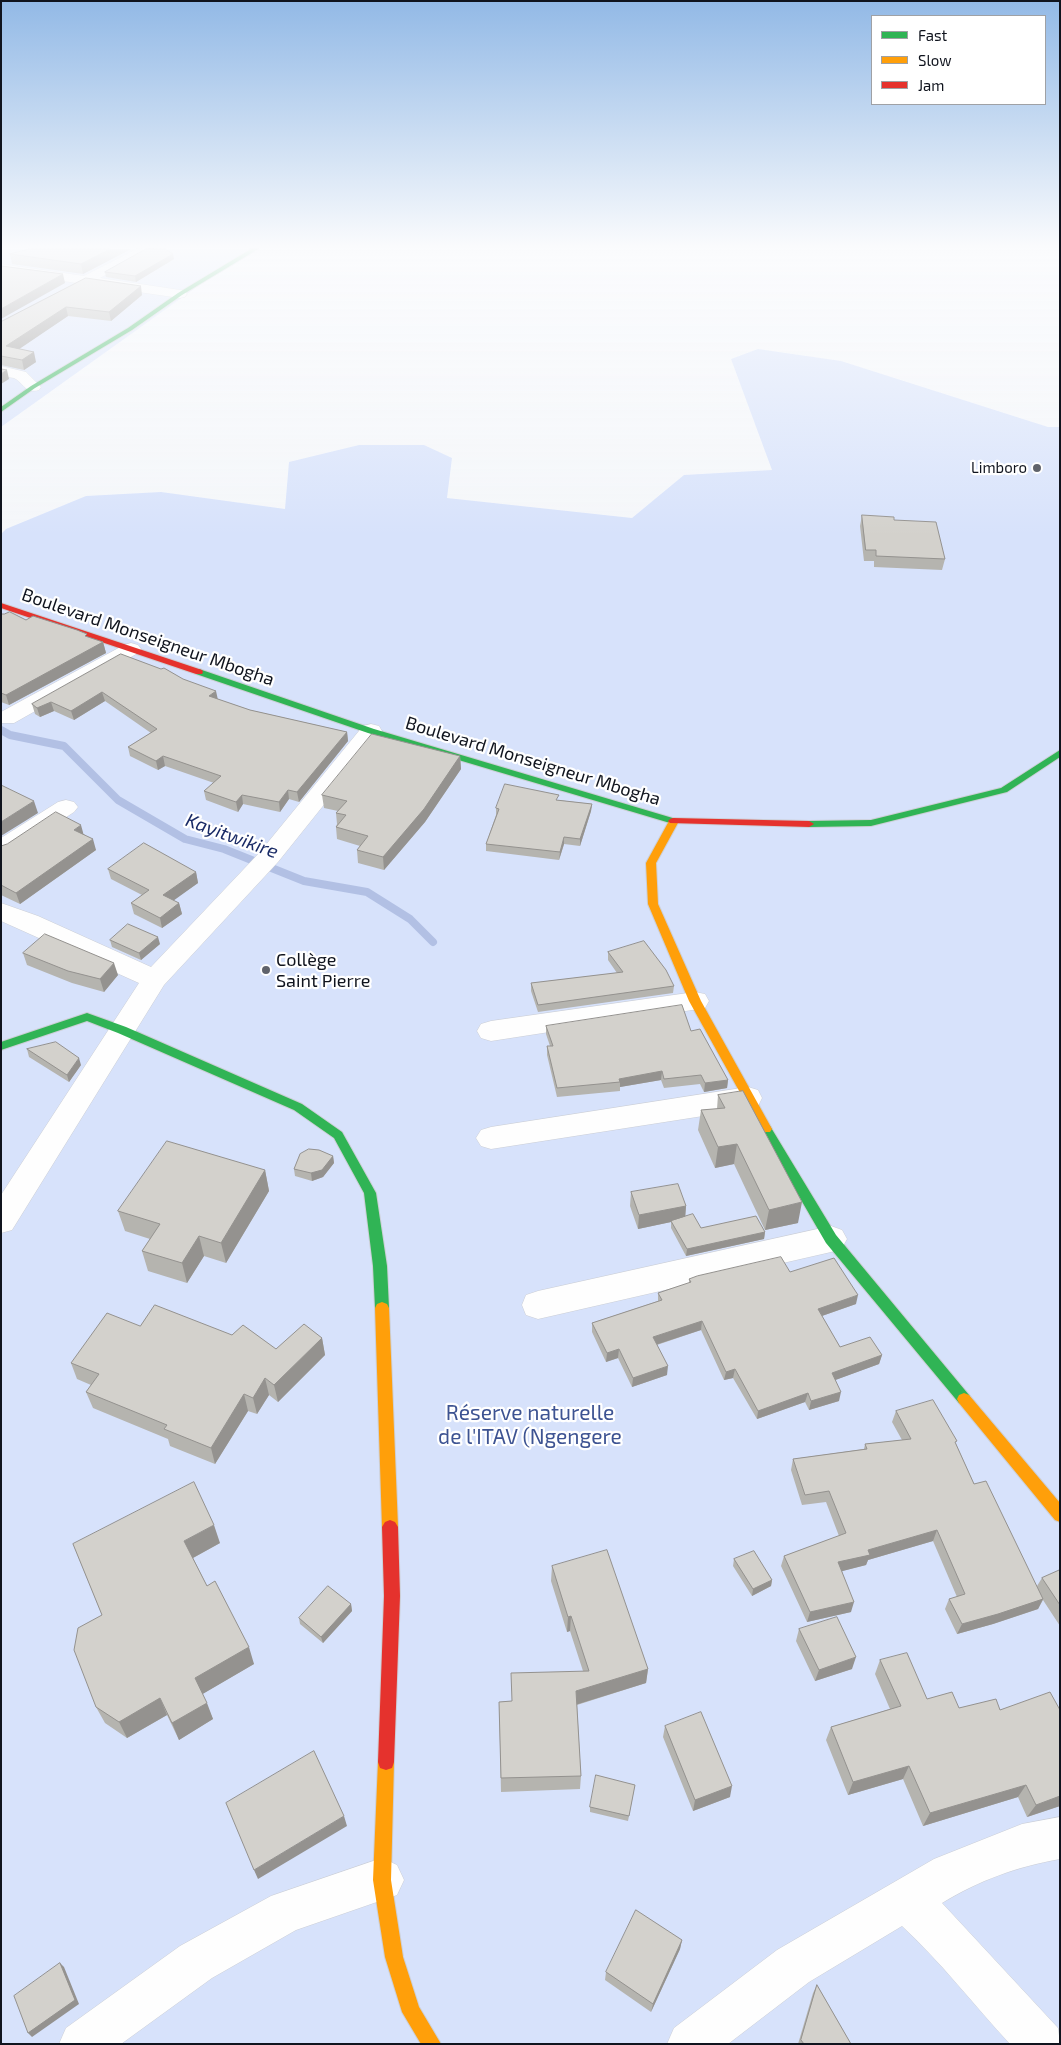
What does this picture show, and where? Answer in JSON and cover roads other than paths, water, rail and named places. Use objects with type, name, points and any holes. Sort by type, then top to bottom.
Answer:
[{"type":"street","points":[[1,410],[34,387],[104,344]]},
{"type":"street","points":[[1,371],[20,375],[34,387]]},
{"type":"street","name":"Boulevard Monseigneur Mbogha","points":[[1,605],[371,731],[674,821],[760,824],[871,823],[1004,790],[1060,753]]},
{"type":"street","points":[[6,718],[131,649]]},
{"type":"street","points":[[1,1221],[155,980],[266,861],[371,731]]},
{"type":"street","points":[[1,849],[66,807]]},
{"type":"street","points":[[674,821],[651,863],[653,904],[695,1001],[748,1098],[831,1239],[1060,1515]]},
{"type":"street","points":[[1,912],[29,922],[155,980]]},
{"type":"street","points":[[491,1031],[695,1001]]},
{"type":"street","points":[[1,1046],[87,1017],[122,1030],[298,1107],[338,1135],[370,1193],[380,1266],[392,1596],[382,1880],[394,1957],[411,2012],[432,2044]]},
{"type":"street","points":[[491,1138],[748,1098]]},
{"type":"street","points":[[538,1305],[831,1239]]},
{"type":"street","points":[[690,2044],[793,1966],[949,1874],[1022,1845],[1060,1838]]},
{"type":"street","points":[[82,2044],[196,1962],[286,1911],[382,1880]]},
{"type":"street","points":[[905,1899],[936,1927],[994,1994],[1042,2044]]},
{"type":"waterway","name":"Kayitwikire","points":[[1,730],[10,735],[64,746],[118,800],[185,839],[224,849],[304,881],[367,892],[410,919],[433,942]]},
{"type":"place","name":"Limboro","points":[[1037,468]]},
{"type":"place","name":"Collège Saint Pierre","points":[[266,970]]},
{"type":"park label","name":"Réserve naturelle de l'ITAV (Ngengere","points":[[530,1425]]}]
